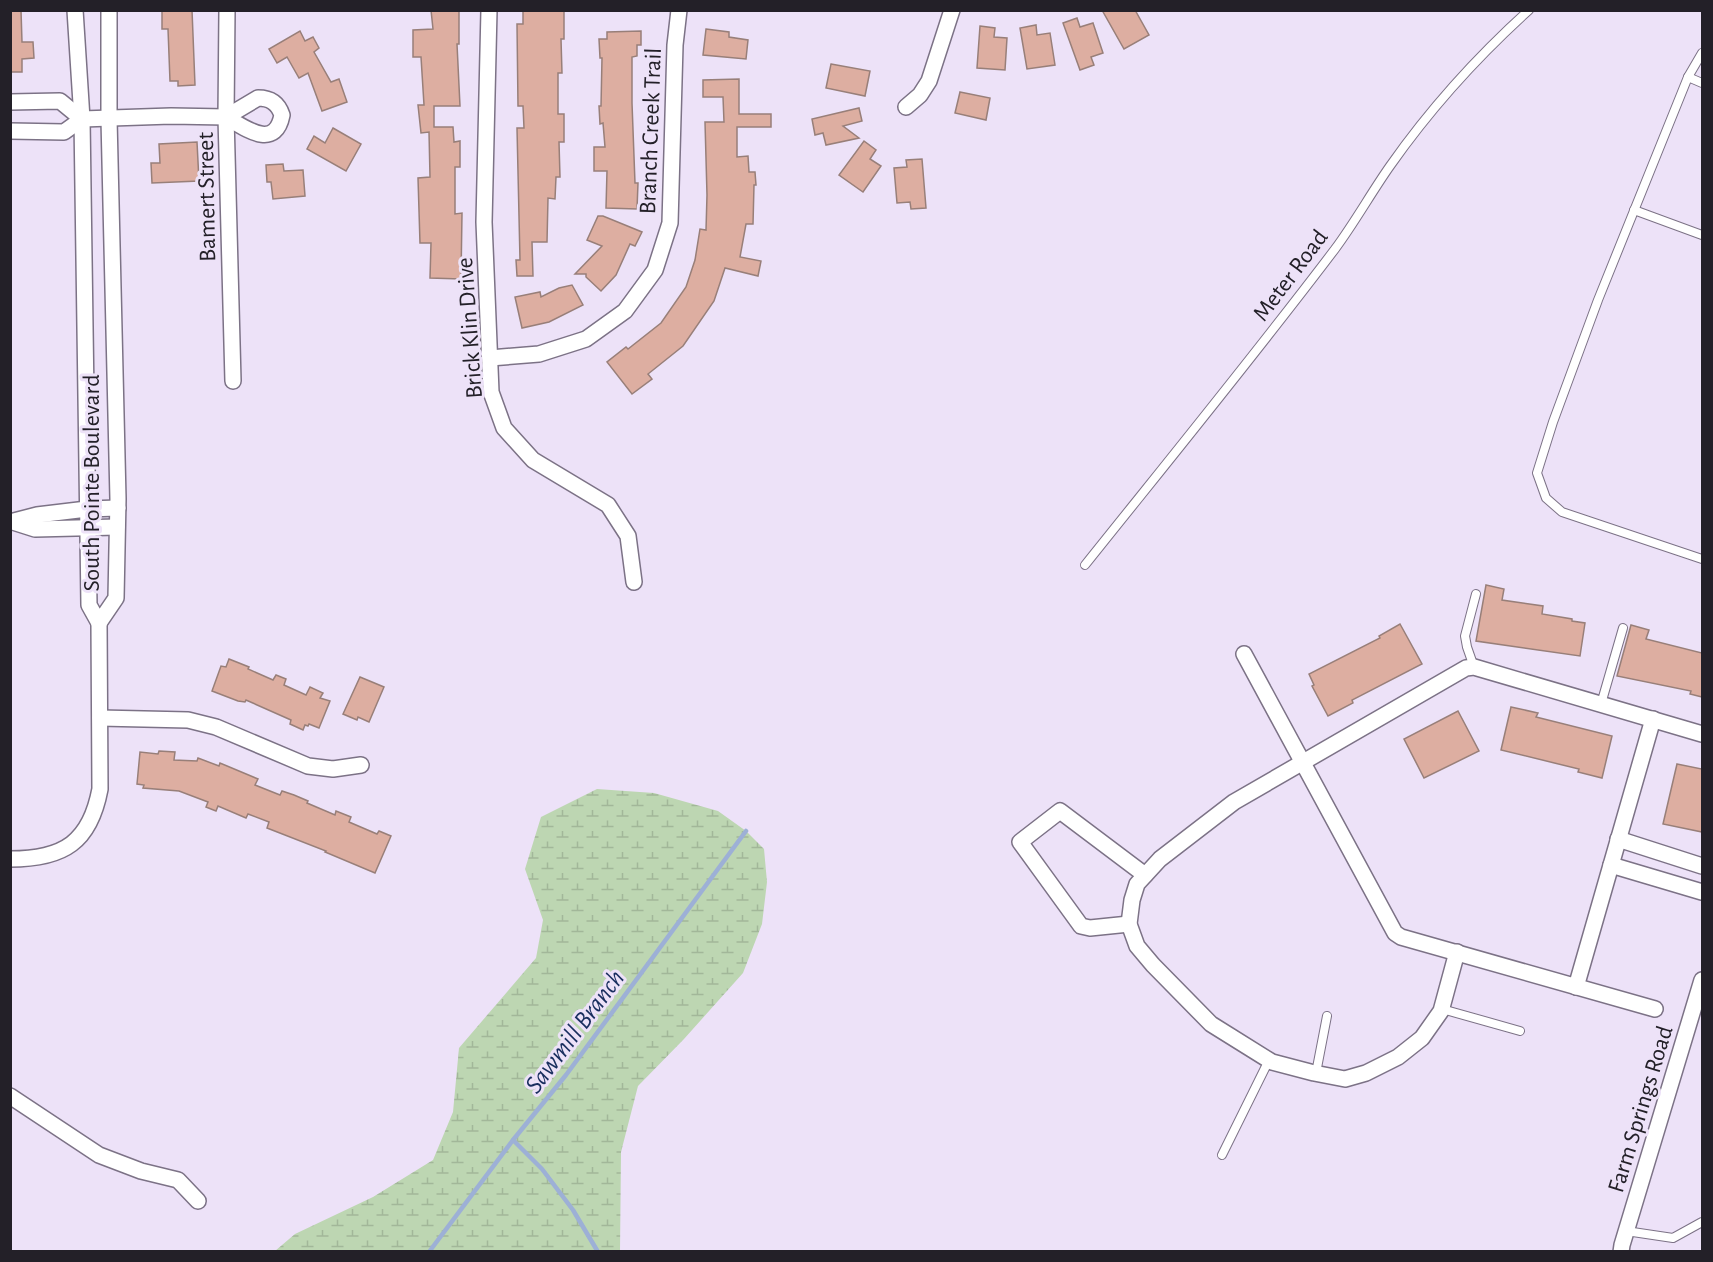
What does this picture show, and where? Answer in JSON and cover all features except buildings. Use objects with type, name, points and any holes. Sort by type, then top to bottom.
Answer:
[{"type":"street","name":"South Pointe Boulevard","points":[[75,10],[81,119],[89,604],[99,623],[116,598],[118,508],[109,119],[109,10]]},
{"type":"street","name":"Bamert Street","points":[[226,10],[226,117],[233,381]]},
{"type":"street","name":"Brick Klin Drive","points":[[489,10],[484,222],[491,392],[504,428],[533,459],[608,505],[628,536],[634,582]]},
{"type":"street","name":"Branch Creek Trail","points":[[490,358],[539,354],[586,339],[625,311],[655,270],[670,223],[675,45],[679,10]]},
{"type":"street","points":[[906,107],[920,95],[929,81],[952,10]]},
{"type":"street","points":[[10,102],[60,101],[81,119]]},
{"type":"street","points":[[10,131],[64,132],[81,119],[226,117]]},
{"type":"street","points":[[12,522],[37,515],[118,508]]},
{"type":"street","points":[[12,522],[35,529],[117,527]]},
{"type":"street","points":[[10,858],[35,858],[57,853],[72,844],[85,831],[96,810],[100,789],[99,623]]},
{"type":"street","points":[[1244,654],[1395,933],[1401,937],[1655,1010]]},
{"type":"street","points":[[1457,952],[1442,1009],[1422,1038],[1398,1057],[1346,1079],[1316,1074],[1269,1060],[1211,1024],[1137,946],[1129,924],[1137,884],[1160,859],[1234,801],[1466,668],[1474,667],[1702,734]]},
{"type":"street","points":[[100,718],[188,720],[216,727],[308,766],[333,769],[361,765]]},
{"type":"street","points":[[1576,987],[1653,719]]},
{"type":"street","points":[[1129,924],[1090,928],[1081,926],[1020,842],[1060,812],[1145,875]]},
{"type":"street","points":[[1618,839],[1702,866]]},
{"type":"street","points":[[1611,865],[1702,892]]},
{"type":"street","name":"Farm Springs Road","points":[[1621,1251],[1702,980]]},
{"type":"street","points":[[10,1096],[99,1155],[141,1171],[178,1180],[198,1202]]},
{"type":"lane","name":"Meter Road","points":[[1085,565],[1264,342],[1342,240],[1372,192],[1418,128],[1478,60],[1529,10]]},
{"type":"lane","points":[[1702,53],[1688,77],[1634,210],[1553,422],[1538,473],[1546,498],[1562,512],[1702,559]]},
{"type":"lane","points":[[1688,77],[1702,83]]},
{"type":"lane","points":[[1634,210],[1702,235]]},
{"type":"lane","points":[[1474,667],[1465,636],[1476,594]]},
{"type":"lane","points":[[1601,704],[1623,628]]},
{"type":"lane","points":[[1442,1009],[1520,1031]]},
{"type":"lane","points":[[1316,1074],[1327,1016]]},
{"type":"lane","points":[[1222,1155],[1269,1060]]},
{"type":"lane","points":[[1626,1231],[1673,1238],[1702,1222]]},
{"type":"green space","points":[[597,789],[654,793],[718,811],[746,831],[764,849],[767,882],[762,924],[743,973],[638,1086],[621,1152],[620,1251],[275,1251],[295,1234],[373,1197],[433,1160],[453,1112],[459,1048],[536,958],[543,920],[525,869],[541,817]]},
{"type":"waterway","name":"Sawmill Branch","points":[[429,1252],[513,1140],[566,1075],[746,831]]},
{"type":"waterway","points":[[513,1140],[542,1169],[573,1210],[598,1252]]}]
